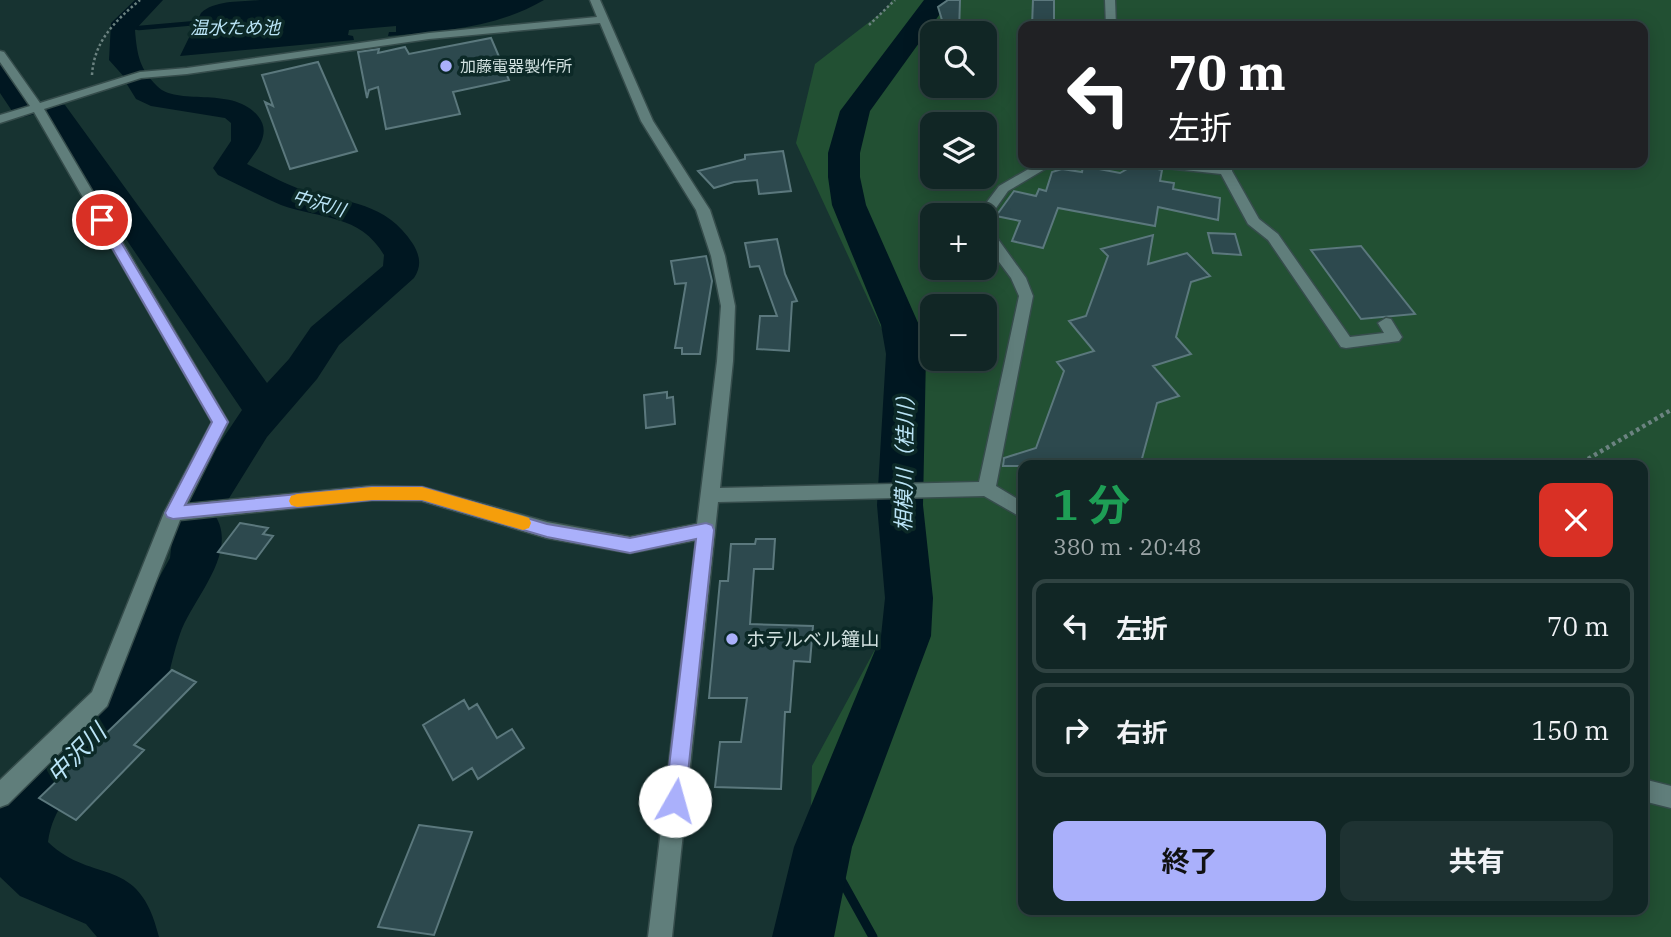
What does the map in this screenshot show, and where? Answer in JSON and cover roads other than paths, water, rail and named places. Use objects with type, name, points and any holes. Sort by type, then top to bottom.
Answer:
[{"type":"street","points":[[594,0],[647,121],[703,210],[718,256],[728,306],[725,361],[660,937]]},
{"type":"street","points":[[1110,0],[1111,21]]},
{"type":"street","points":[[0,119],[140,75],[187,71],[429,36],[603,20]]},
{"type":"street","points":[[0,54],[37,107],[220,422],[173,513],[100,699],[0,796]]},
{"type":"street","points":[[990,203],[993,196],[1009,183],[1039,168]]},
{"type":"street","points":[[1226,168],[1253,222],[1273,237],[1346,344],[1394,337],[1385,323]]},
{"type":"street","points":[[987,489],[1026,296],[1022,282],[997,251]]},
{"type":"street","points":[[710,495],[987,489],[1018,508]]},
{"type":"street","points":[[173,513],[372,493],[422,494],[547,530],[630,545],[706,530]]},
{"type":"street","points":[[1648,791],[1671,797]]},
{"type":"water","name":"温水ため池","points":[[544,0],[507,17],[468,27],[388,36],[389,32],[396,32],[396,26],[349,30],[348,35],[353,36],[354,40],[180,56],[201,13],[213,6],[229,2]]},
{"type":"waterway","name":"中沢川","points":[[133,72],[123,60],[122,30],[124,23],[150,0]]},
{"type":"waterway","name":"相模川（桂川）","points":[[803,937],[823,847],[906,636],[909,598],[900,505],[906,354],[900,325],[849,205],[844,177],[844,153],[855,111],[937,0]]},
{"type":"waterway","points":[[123,25],[139,28],[196,23]]},
{"type":"waterway","name":"中沢川","points":[[0,71],[24,108]]},
{"type":"waterway","name":"中沢川","points":[[139,81],[147,93],[161,100],[236,111],[246,120],[248,136],[229,168],[294,198],[349,210],[381,228],[391,237],[402,255],[401,270],[325,336],[303,369],[252,426],[207,495]]},
{"type":"waterway","name":"中沢川","points":[[47,110],[54,111],[265,411]]},
{"type":"waterway","name":"中沢川","points":[[128,937],[125,922],[118,911],[94,897],[53,882],[17,853],[20,833],[27,807],[41,784],[115,714],[140,683],[157,627],[194,558],[197,525]]},
{"type":"waterway","points":[[823,847],[873,937]]},
{"type":"place","name":"加藤電器製作所","points":[[446,66]]},
{"type":"place","name":"ホテルベル鐘山","points":[[732,639]]}]
